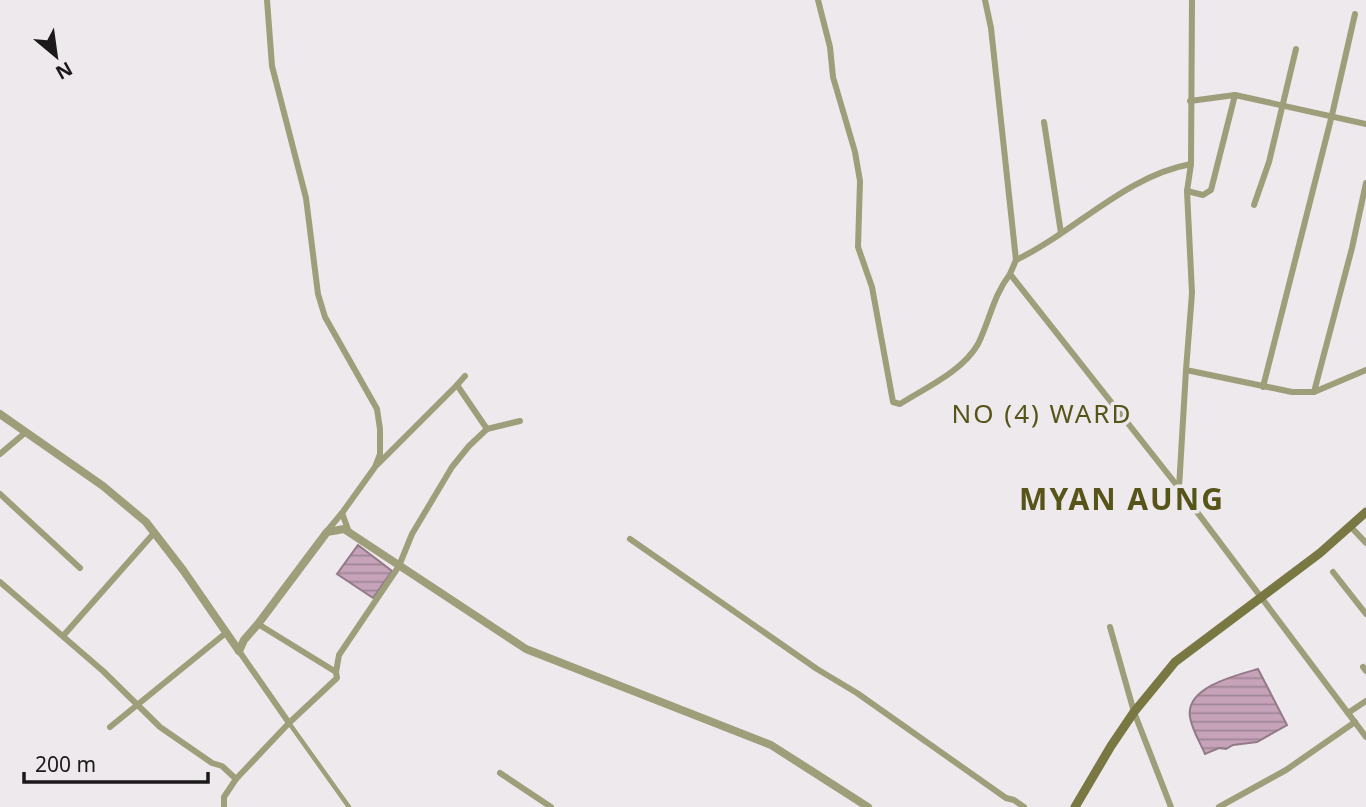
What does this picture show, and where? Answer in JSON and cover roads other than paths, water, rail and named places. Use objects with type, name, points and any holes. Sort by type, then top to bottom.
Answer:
[{"type":"main road","points":[[1075,807],[1134,712],[1175,663],[1262,597],[1366,512]]},
{"type":"street","points":[[267,0],[272,66],[306,198],[318,294],[325,317],[377,409],[380,454],[376,467]]},
{"type":"street","points":[[818,0],[830,47],[833,77],[855,152],[860,181],[858,247],[872,286],[893,402],[900,404],[958,366],[977,346],[998,289],[1010,274],[1016,260],[991,28],[985,0]]},
{"type":"street","points":[[1179,488],[1192,293],[1187,191],[1191,164],[1192,0]]},
{"type":"street","points":[[1263,387],[1355,13]]},
{"type":"street","points":[[1254,205],[1269,162],[1296,49]]},
{"type":"street","points":[[1190,100],[1235,95],[1366,124]]},
{"type":"street","points":[[1187,191],[1203,195],[1211,190],[1235,95]]},
{"type":"street","points":[[1044,122],[1061,233]]},
{"type":"street","points":[[1016,260],[1151,177],[1191,164]]},
{"type":"street","points":[[1314,392],[1352,248],[1366,183]]},
{"type":"street","points":[[1010,274],[1179,488],[1366,737]]},
{"type":"street","points":[[1186,370],[1292,392],[1314,392],[1366,370]]},
{"type":"street","points":[[239,651],[244,640],[376,467],[465,376]]},
{"type":"street","points":[[457,385],[487,429]]},
{"type":"street","points":[[0,414],[103,486],[146,522],[183,570],[349,807]]},
{"type":"street","points":[[224,807],[224,797],[236,779],[289,723],[337,678],[339,655],[399,566],[412,534],[452,467],[487,429],[520,421]]},
{"type":"street","points":[[0,454],[26,432]]},
{"type":"street","points":[[0,494],[80,568]]},
{"type":"street","points":[[342,513],[349,531]]},
{"type":"street","points":[[1350,526],[1366,543]]},
{"type":"street","points":[[327,532],[337,529],[349,531],[526,649],[771,745],[868,807]]},
{"type":"street","points":[[63,636],[154,533]]},
{"type":"street","points":[[630,539],[817,669],[857,692],[1006,798],[1024,807]]},
{"type":"street","points":[[1333,572],[1366,614]]},
{"type":"street","points":[[0,582],[63,636],[160,727],[212,763],[222,766],[236,779]]},
{"type":"street","points":[[258,624],[336,672]]},
{"type":"street","points":[[1110,627],[1134,712],[1171,807]]},
{"type":"street","points":[[110,727],[227,632]]},
{"type":"street","points":[[1348,713],[1366,701]]},
{"type":"street","points":[[1219,807],[1286,770],[1355,722]]},
{"type":"street","points":[[500,773],[551,807]]},
{"type":"district","name":"NO (4) WARD","points":[[1042,413]]},
{"type":"district","name":"MYAN AUNG","points":[[1122,498]]}]
